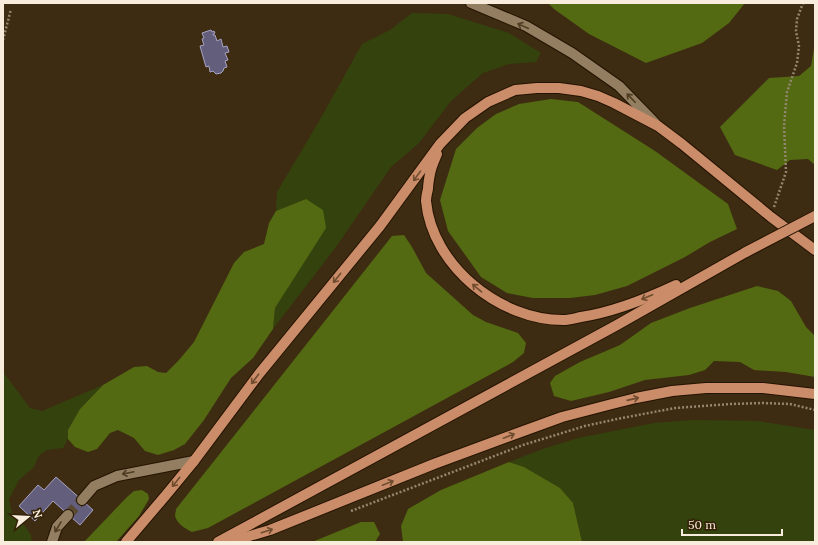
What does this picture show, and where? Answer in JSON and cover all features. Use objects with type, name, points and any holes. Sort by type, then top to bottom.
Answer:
[{"type":"main road","points":[[126,542],[194,461],[259,374],[380,226],[440,144],[465,118],[488,102],[515,90],[560,88],[581,91],[614,103],[658,126],[815,250]]},
{"type":"main road","points":[[440,144],[430,174],[426,200],[431,224],[439,243],[448,258],[466,278],[488,296],[510,309],[546,319],[565,320],[610,311],[629,305],[669,288],[746,252]]},
{"type":"main road","points":[[218,542],[617,325],[746,252],[815,216]]},
{"type":"main road","points":[[229,542],[270,530],[518,432],[562,417],[612,404],[636,398],[706,388],[763,388],[815,394]]},
{"type":"street","points":[[471,3],[526,26],[572,53],[619,86],[658,126]]},
{"type":"street","points":[[82,500],[94,486],[117,476],[194,461]]},
{"type":"street","points":[[52,542],[57,527],[68,515]]},
{"type":"path","points":[[771,216],[786,172],[784,126],[787,92],[797,63],[799,46],[796,31],[797,19],[803,3]]},
{"type":"path","points":[[3,40],[11,9]]},
{"type":"path","points":[[347,513],[523,445],[579,428],[617,419],[675,408],[731,404],[790,404],[815,410]]},
{"type":"green space","points":[[548,3],[745,3],[729,23],[702,43],[646,63],[589,34]]},
{"type":"green space","points":[[412,13],[448,14],[509,33],[541,53],[536,62],[509,64],[483,73],[451,101],[419,143],[391,167],[336,247],[273,329],[275,308],[287,289],[306,199],[276,211],[277,192],[362,44],[390,30]]},
{"type":"green space","points":[[815,43],[815,165],[808,159],[790,160],[777,170],[735,155],[720,127],[769,78],[799,76],[811,66]]},
{"type":"green space","points":[[551,99],[578,102],[655,151],[728,204],[737,229],[627,286],[595,295],[570,298],[533,298],[507,293],[481,277],[448,231],[440,200],[456,149],[477,128],[496,114],[519,104]]},
{"type":"green space","points":[[306,199],[323,210],[326,228],[275,308],[273,329],[253,358],[231,378],[204,420],[185,444],[174,450],[158,455],[145,451],[134,438],[118,430],[110,433],[97,449],[88,452],[75,447],[68,439],[68,430],[80,409],[103,385],[134,367],[147,366],[158,372],[166,373],[194,342],[234,263],[244,252],[264,244],[269,223],[276,211]]},
{"type":"green space","points":[[404,235],[426,273],[473,315],[486,322],[518,333],[526,343],[524,353],[513,362],[208,528],[192,532],[182,526],[176,519],[176,509],[392,236]]},
{"type":"green space","points":[[757,286],[778,291],[791,301],[806,327],[815,336],[815,377],[786,372],[754,370],[740,362],[714,361],[705,370],[689,375],[645,380],[609,392],[571,401],[554,396],[550,383],[555,376],[580,362],[620,345],[651,323],[690,308]]},
{"type":"green space","points":[[3,373],[30,408],[42,411],[103,385],[80,409],[68,430],[68,439],[63,448],[46,450],[38,457],[34,467],[19,480],[9,499],[12,513],[22,522],[31,535],[32,542],[5,542],[3,536]]},
{"type":"green space","points":[[693,420],[758,421],[815,430],[815,542],[582,542],[573,503],[560,488],[524,467],[509,462],[578,438],[654,423]]},
{"type":"green space","points":[[509,462],[524,467],[560,488],[573,503],[582,542],[403,542],[401,526],[408,509],[441,490]]},
{"type":"green space","points":[[142,490],[148,494],[149,499],[139,516],[116,542],[84,542],[127,497],[134,491]]},
{"type":"green space","points":[[361,522],[374,522],[380,534],[375,542],[312,542]]},
{"type":"building","points":[[211,30],[212,32],[214,31],[215,33],[213,35],[215,35],[217,41],[221,39],[223,47],[227,46],[229,52],[225,53],[228,60],[225,61],[227,67],[224,68],[221,73],[216,74],[213,71],[210,72],[209,66],[206,67],[200,46],[204,45],[202,33]]},
{"type":"building","points":[[56,477],[93,510],[80,525],[53,501],[35,521],[19,506],[38,485],[44,490]]},
{"type":"tunnel","points":[[68,515],[82,500]]}]
